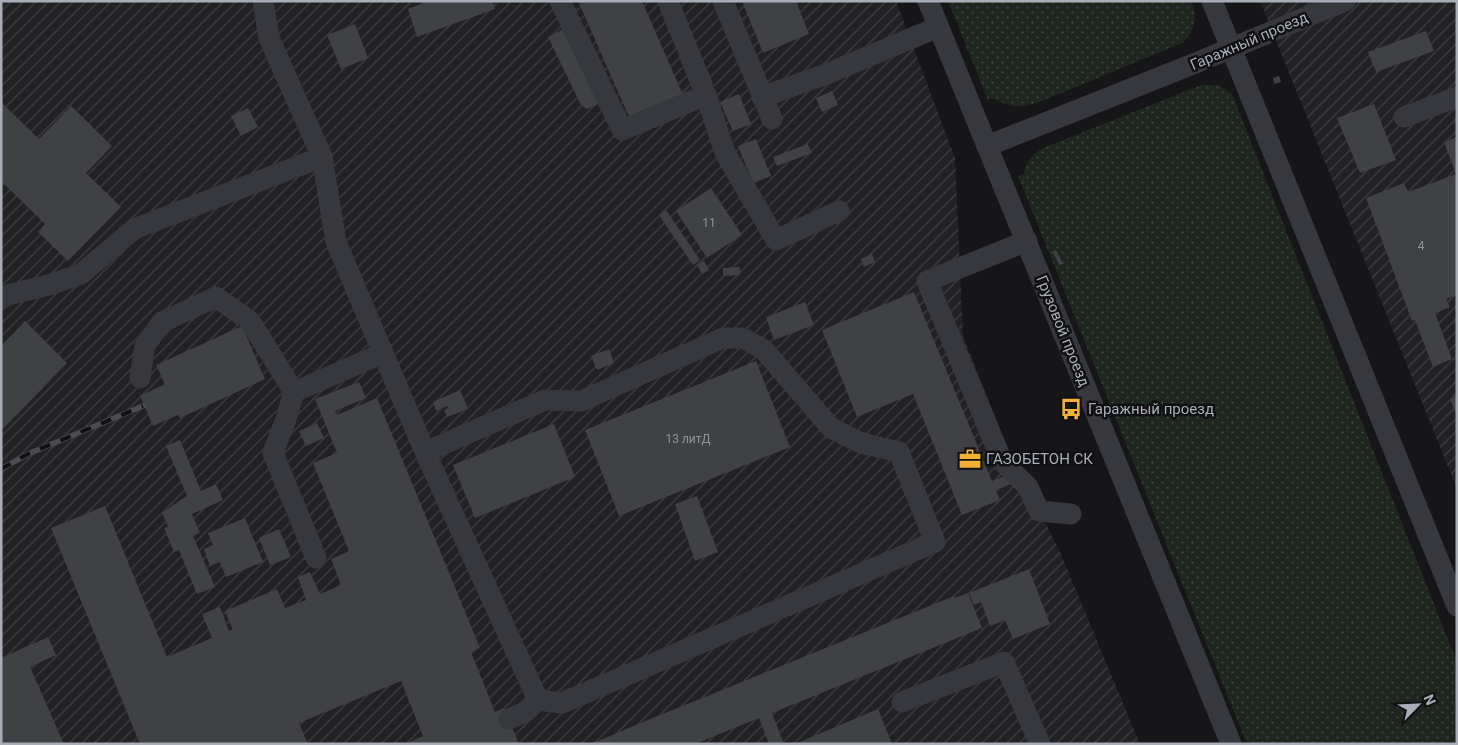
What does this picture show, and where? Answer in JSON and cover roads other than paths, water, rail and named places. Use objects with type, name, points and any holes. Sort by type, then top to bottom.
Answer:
[{"type":"street","points":[[263,1],[269,38],[322,157],[336,242],[425,452],[538,700]]},
{"type":"street","points":[[560,1],[622,130],[706,95]]},
{"type":"street","points":[[668,1],[706,95],[725,153],[776,240],[839,211]]},
{"type":"street","points":[[723,1],[772,119]]},
{"type":"street","name":"Грузовой проезд","points":[[928,1],[1231,744]]},
{"type":"street","points":[[1212,1],[1457,606]]},
{"type":"street","name":"Гаражный проезд","points":[[987,146],[1231,49],[1336,3]]},
{"type":"street","points":[[762,97],[829,74],[938,27]]},
{"type":"street","points":[[1404,117],[1457,97]]},
{"type":"street","points":[[1,299],[8,295],[52,284],[80,274],[134,229],[322,157]]},
{"type":"street","points":[[1027,241],[928,281],[1002,461],[1028,487],[1039,511],[1071,514]]},
{"type":"street","points":[[140,378],[145,345],[162,322],[216,297],[250,321],[294,392],[273,452],[316,558]]},
{"type":"street","points":[[425,452],[546,400],[581,401],[723,338],[743,338],[764,350],[831,428],[861,443],[899,452],[935,542],[562,702],[538,700],[525,712],[509,719]]},
{"type":"street","points":[[294,392],[383,353]]},
{"type":"street","points":[[902,702],[1004,662],[1040,744]]},
{"type":"railway","points":[[1,469],[28,454],[143,406]]},
{"type":"place","name":"Гаражный проезд","points":[[1071,409]]},
{"type":"place","name":"ГАЗОБЕТОН СК","points":[[970,459]]}]
